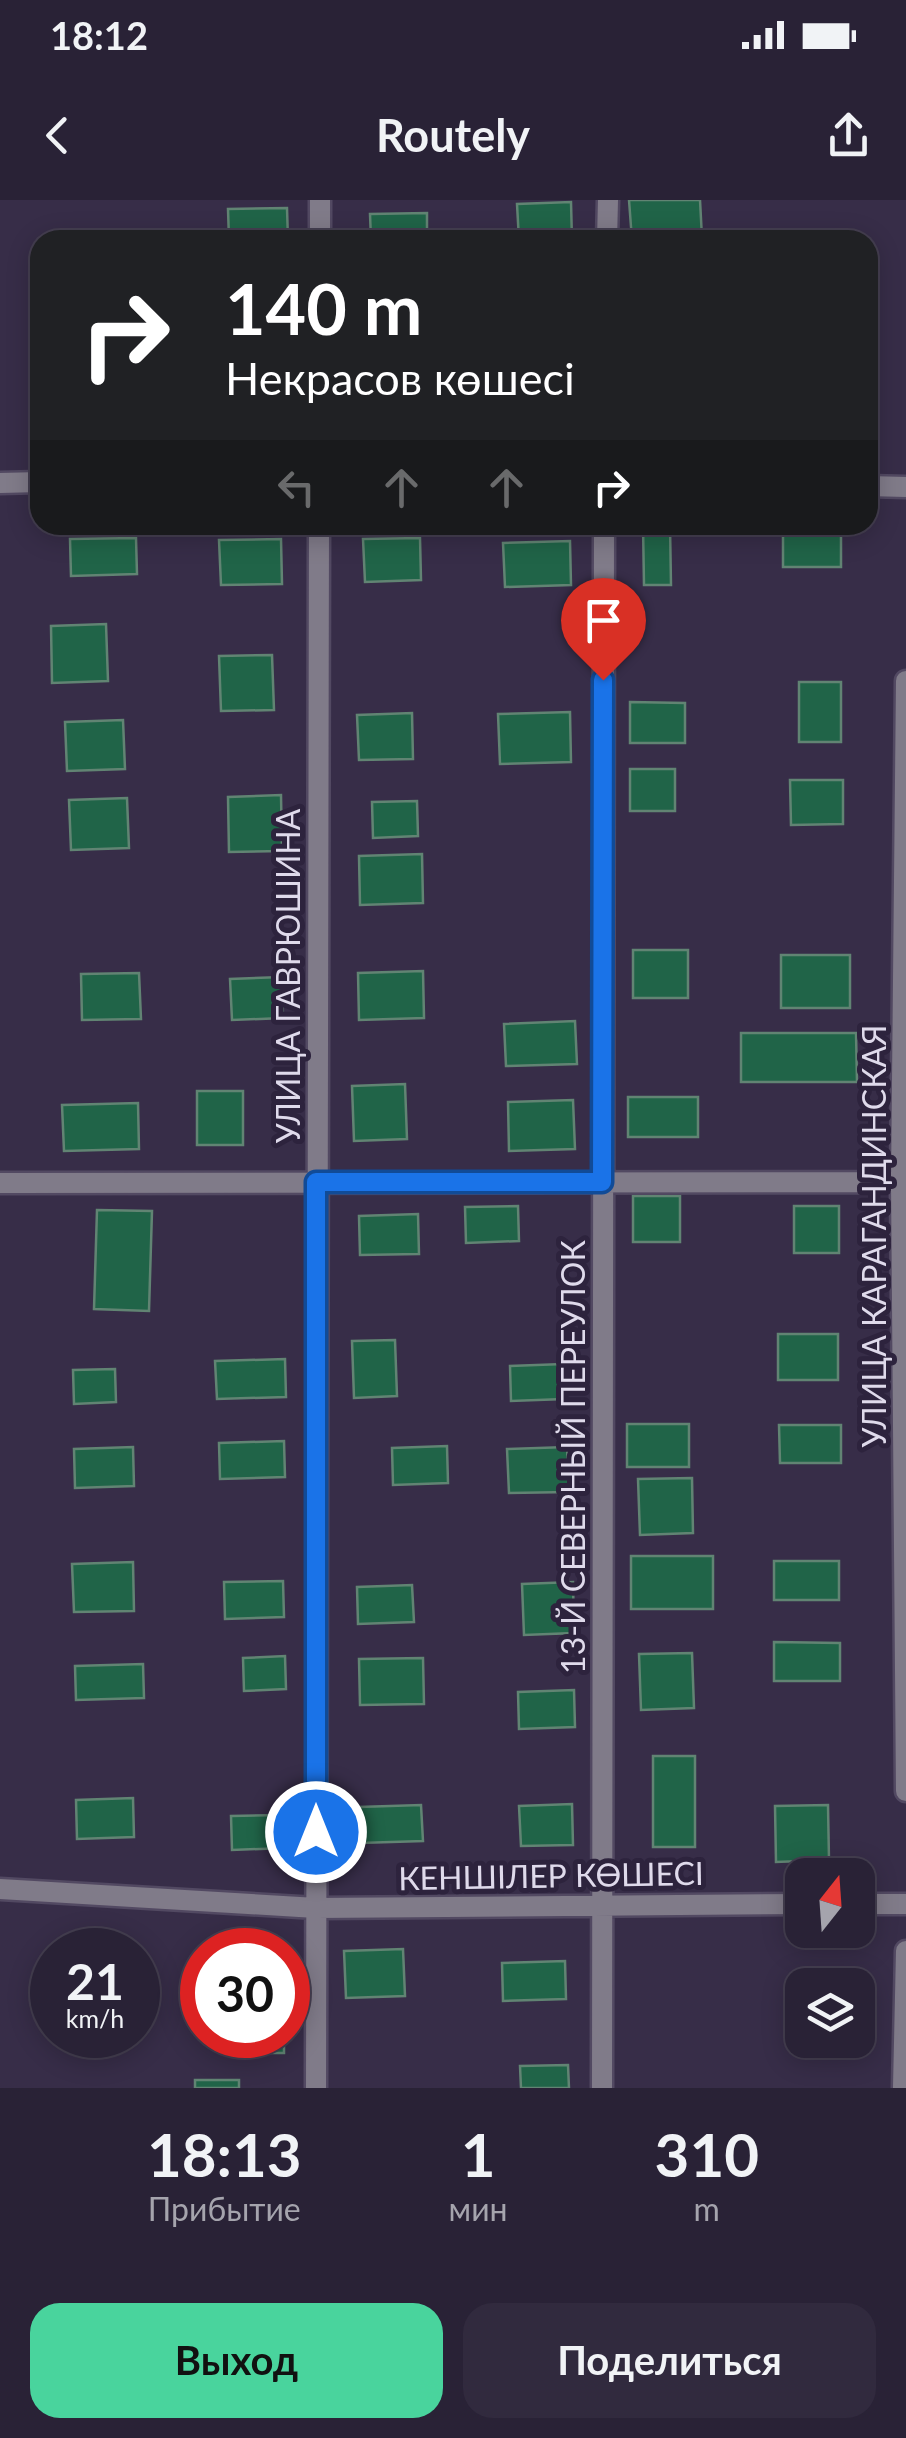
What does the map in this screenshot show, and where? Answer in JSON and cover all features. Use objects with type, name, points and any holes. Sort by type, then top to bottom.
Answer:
[{"type":"street","points":[[320,200],[320,230]]},
{"type":"street","points":[[608,200],[608,230]]},
{"type":"street","points":[[0,483],[30,482]]},
{"type":"street","points":[[878,486],[906,487]]},
{"type":"street","name":"УЛИЦА ГАВРЮШИНА","points":[[316,2088],[319,535]]},
{"type":"street","name":"13-Й СЕВЕРНЫЙ ПЕРЕУЛОК","points":[[602,2088],[604,535]]},
{"type":"street","name":"УЛИЦА КАРАГАНДИНСКАЯ","points":[[906,681],[906,1791]]},
{"type":"street","points":[[0,1182],[903,1182]]},
{"type":"street","name":"КЕНШІЛЕР КӨШЕСІ","points":[[0,1890],[316,1908],[785,1904]]},
{"type":"street","points":[[875,1904],[906,1904]]},
{"type":"street","points":[[903,2088],[906,1951]]},
{"type":"building","points":[[629,200],[700,200],[702,230],[631,230]]},
{"type":"building","points":[[571,202],[572,230],[518,230],[517,204]]},
{"type":"building","points":[[287,208],[288,230],[229,230],[228,209]]},
{"type":"building","points":[[427,213],[427,230],[371,230],[370,214]]},
{"type":"building","points":[[643,535],[670,535],[671,585],[644,585]]},
{"type":"building","points":[[783,535],[841,535],[841,567],[783,567]]},
{"type":"building","points":[[136,538],[137,574],[71,576],[70,539]]},
{"type":"building","points":[[420,538],[421,580],[365,582],[363,539]]},
{"type":"building","points":[[281,539],[282,584],[221,585],[219,540]]},
{"type":"building","points":[[570,541],[571,585],[505,587],[503,543]]},
{"type":"building","points":[[106,624],[108,681],[52,683],[51,626]]},
{"type":"building","points":[[272,655],[274,710],[221,711],[219,656]]},
{"type":"building","points":[[799,682],[841,682],[841,742],[799,742]]},
{"type":"building","points":[[630,702],[685,703],[685,743],[630,743]]},
{"type":"building","points":[[570,712],[571,762],[500,764],[498,714]]},
{"type":"building","points":[[412,713],[413,759],[359,760],[357,715]]},
{"type":"building","points":[[123,720],[125,769],[67,771],[65,722]]},
{"type":"building","points":[[630,769],[675,769],[675,811],[630,811]]},
{"type":"building","points":[[790,780],[843,780],[843,824],[791,825]]},
{"type":"building","points":[[281,795],[282,851],[229,852],[228,797]]},
{"type":"building","points":[[127,798],[129,848],[71,850],[69,800]]},
{"type":"building","points":[[417,801],[418,836],[373,838],[372,802]]},
{"type":"building","points":[[422,854],[423,903],[360,905],[359,856]]},
{"type":"building","points":[[633,950],[688,950],[688,998],[633,998]]},
{"type":"building","points":[[781,955],[850,955],[850,1008],[781,1008]]},
{"type":"building","points":[[423,971],[424,1018],[359,1020],[358,973]]},
{"type":"building","points":[[139,973],[141,1019],[82,1020],[81,974]]},
{"type":"building","points":[[282,977],[283,1018],[232,1020],[230,979]]},
{"type":"building","points":[[575,1021],[577,1064],[506,1066],[504,1024]]},
{"type":"building","points":[[741,1033],[856,1033],[857,1082],[741,1082]]},
{"type":"building","points":[[405,1084],[407,1139],[354,1141],[352,1086]]},
{"type":"building","points":[[197,1091],[243,1091],[243,1145],[197,1145]]},
{"type":"building","points":[[628,1097],[698,1097],[698,1137],[628,1137]]},
{"type":"building","points":[[573,1100],[575,1149],[509,1151],[508,1102]]},
{"type":"building","points":[[138,1103],[139,1149],[64,1151],[62,1105]]},
{"type":"building","points":[[633,1196],[680,1196],[680,1242],[633,1242]]},
{"type":"building","points":[[518,1206],[519,1241],[466,1243],[465,1207]]},
{"type":"building","points":[[794,1206],[839,1206],[839,1253],[794,1253]]},
{"type":"building","points":[[97,1210],[152,1211],[149,1311],[94,1309]]},
{"type":"building","points":[[418,1214],[419,1254],[360,1255],[359,1216]]},
{"type":"building","points":[[778,1334],[838,1334],[838,1380],[778,1380]]},
{"type":"building","points":[[395,1340],[397,1396],[354,1398],[352,1341]]},
{"type":"building","points":[[285,1359],[286,1397],[217,1399],[215,1361]]},
{"type":"building","points":[[563,1364],[564,1399],[511,1401],[510,1366]]},
{"type":"building","points":[[115,1369],[116,1402],[74,1404],[73,1370]]},
{"type":"building","points":[[627,1424],[689,1424],[689,1467],[627,1467]]},
{"type":"building","points":[[779,1425],[841,1425],[841,1463],[780,1463]]},
{"type":"building","points":[[284,1441],[285,1477],[220,1479],[219,1443]]},
{"type":"building","points":[[447,1446],[448,1483],[393,1485],[392,1448]]},
{"type":"building","points":[[133,1447],[134,1486],[75,1488],[74,1449]]},
{"type":"building","points":[[567,1447],[569,1492],[509,1493],[507,1449]]},
{"type":"building","points":[[692,1478],[693,1533],[640,1535],[638,1479]]},
{"type":"building","points":[[631,1556],[713,1556],[713,1609],[631,1609]]},
{"type":"building","points":[[774,1561],[839,1561],[839,1600],[774,1600]]},
{"type":"building","points":[[133,1562],[134,1611],[74,1612],[72,1564]]},
{"type":"building","points":[[283,1581],[284,1617],[225,1619],[224,1582]]},
{"type":"building","points":[[573,1582],[574,1633],[524,1635],[522,1584]]},
{"type":"building","points":[[412,1585],[414,1622],[358,1624],[357,1587]]},
{"type":"building","points":[[774,1642],[840,1643],[840,1681],[774,1681]]},
{"type":"building","points":[[692,1653],[694,1708],[641,1710],[639,1654]]},
{"type":"building","points":[[285,1656],[286,1689],[244,1691],[243,1658]]},
{"type":"building","points":[[423,1658],[424,1704],[360,1705],[359,1659]]},
{"type":"building","points":[[143,1664],[144,1698],[76,1700],[75,1666]]},
{"type":"building","points":[[574,1690],[575,1727],[519,1729],[518,1692]]},
{"type":"building","points":[[653,1756],[695,1756],[695,1847],[653,1847]]},
{"type":"building","points":[[133,1798],[134,1837],[77,1839],[76,1800]]},
{"type":"building","points":[[572,1804],[573,1845],[521,1846],[519,1806]]},
{"type":"building","points":[[421,1805],[423,1841],[360,1843],[359,1807]]},
{"type":"building","points":[[828,1805],[829,1858],[785,1858],[785,1862],[776,1862],[775,1806]]},
{"type":"building","points":[[283,1815],[284,1848],[232,1850],[231,1816]]},
{"type":"building","points":[[403,1949],[405,1996],[346,1998],[344,1951]]},
{"type":"building","points":[[565,1961],[566,1999],[503,2001],[502,1963]]},
{"type":"building","points":[[568,2065],[569,2088],[521,2088],[520,2066]]},
{"type":"building","points":[[195,2080],[239,2080],[239,2088],[195,2088]]},
{"type":"route","points":[[316,1832],[316,1182],[602,1182],[603,680]]}]
